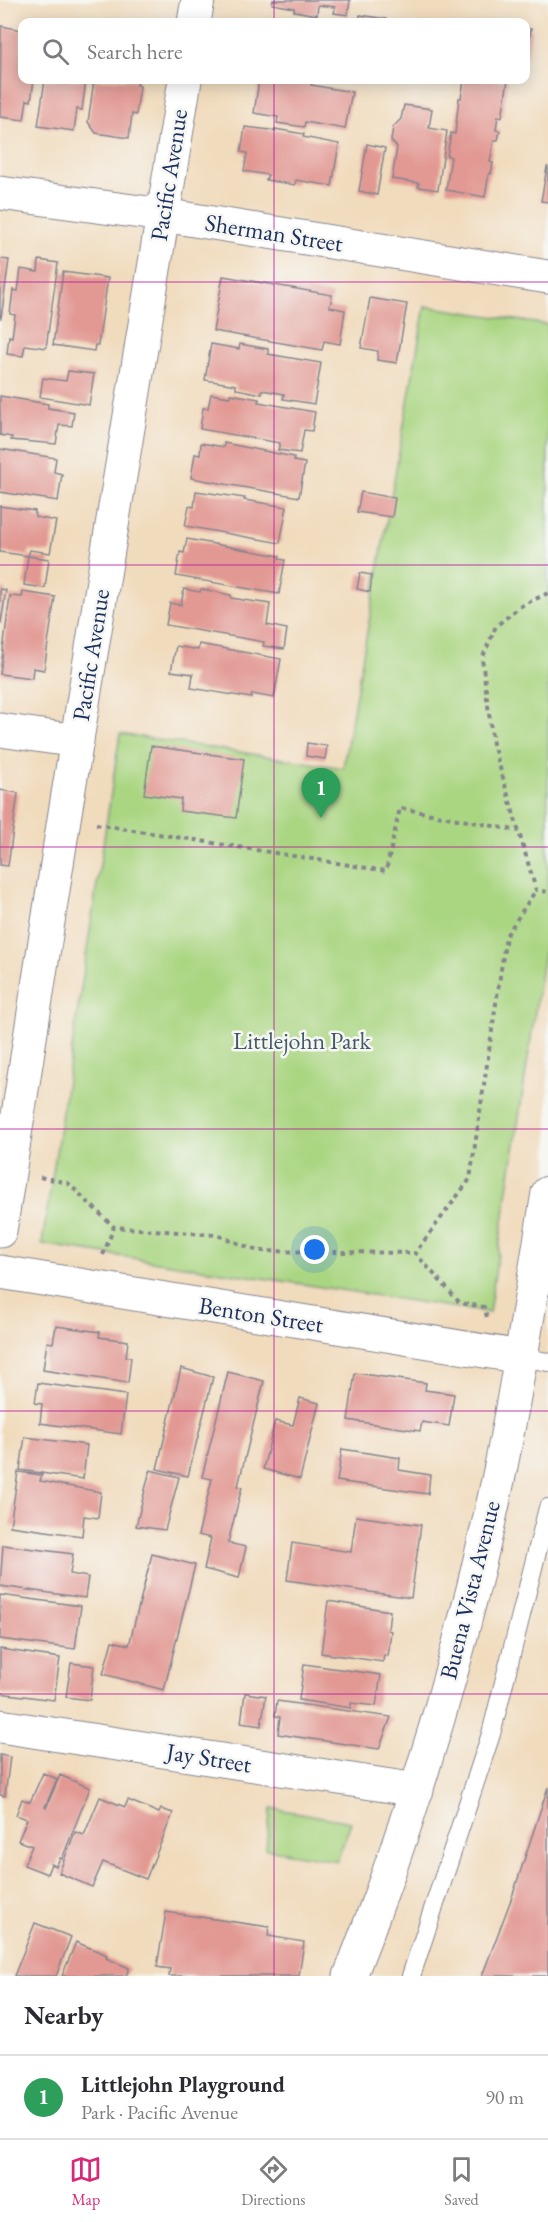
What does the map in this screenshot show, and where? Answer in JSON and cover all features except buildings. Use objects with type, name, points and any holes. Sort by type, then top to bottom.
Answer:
[{"type":"street","points":[[195,18],[198,0]]},
{"type":"street","name":"Pacific Avenue","points":[[0,1231],[64,819],[184,84]]},
{"type":"street","name":"Sherman Street","points":[[0,194],[163,215],[548,277]]},
{"type":"street","points":[[0,730],[77,741]]},
{"type":"street","name":"Buena Vista Avenue","points":[[350,1976],[375,1913],[417,1790],[449,1676],[501,1466],[535,1359],[548,1193]]},
{"type":"street","name":"Benton Street","points":[[0,1272],[535,1359]]},
{"type":"street","name":"Jay Street","points":[[0,1726],[417,1790]]},
{"type":"lane","points":[[411,1976],[490,1734],[548,1508]]},
{"type":"path","points":[[416,1253],[470,1179],[506,936],[536,890],[493,744],[482,659],[496,626],[521,606],[548,593]]},
{"type":"path","points":[[64,819],[386,871],[400,808],[519,831]]},
{"type":"path","points":[[536,890],[548,892]]},
{"type":"path","points":[[9,1172],[68,1183],[114,1227],[217,1235],[258,1251],[416,1253],[460,1303],[484,1307],[487,1317]]},
{"type":"path","points":[[90,1287],[114,1227]]},
{"type":"green space","name":"Littlejohn Park","points":[[425,306],[548,325],[548,927],[489,1313],[42,1244],[120,734],[343,768]]},
{"type":"green space","points":[[271,1808],[351,1822],[337,1861],[266,1849]]},
{"type":"place","name":"Littlejohn Playground","points":[[321,818]]}]
